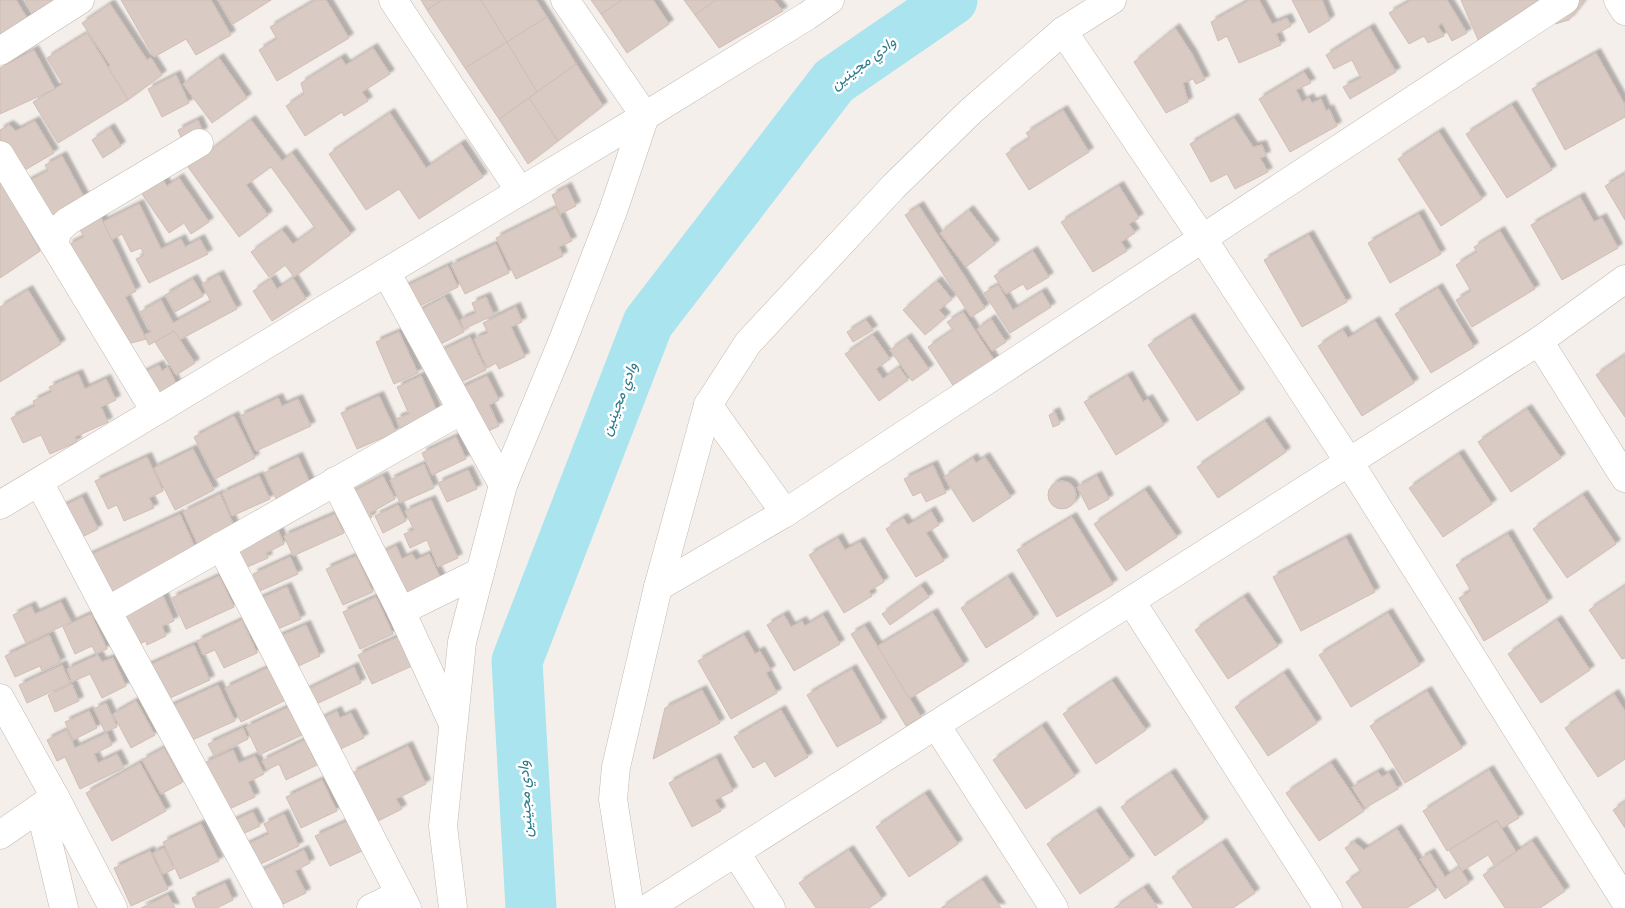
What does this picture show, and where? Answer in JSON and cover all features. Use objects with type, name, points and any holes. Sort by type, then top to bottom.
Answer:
[{"type":"street","points":[[0,51],[80,0]]},
{"type":"street","points":[[393,0],[520,191]]},
{"type":"street","points":[[565,0],[645,116]]},
{"type":"street","points":[[0,505],[645,116],[799,8],[830,0]]},
{"type":"street","points":[[630,908],[613,799],[616,767],[658,587],[708,405],[748,343],[894,186],[971,111],[1063,32],[1112,0]]},
{"type":"street","points":[[658,587],[785,513],[1565,0]]},
{"type":"street","points":[[1618,0],[1625,11]]},
{"type":"street","points":[[1063,32],[1204,239],[1349,462],[1625,901]]},
{"type":"street","points":[[452,908],[443,826],[462,642],[503,485],[610,220],[645,116]]},
{"type":"street","points":[[54,244],[58,230],[68,221],[199,143]]},
{"type":"street","points":[[0,155],[155,411]]},
{"type":"street","points":[[386,272],[503,485]]},
{"type":"street","points":[[648,908],[1539,341],[1625,279]]},
{"type":"street","points":[[1539,341],[1625,478]]},
{"type":"street","points":[[708,405],[785,513]]},
{"type":"street","points":[[107,611],[462,410]]},
{"type":"street","points":[[336,481],[401,611],[453,726]]},
{"type":"street","points":[[39,482],[269,908]]},
{"type":"street","points":[[222,546],[403,901],[371,908]]},
{"type":"street","points":[[401,611],[480,572]]},
{"type":"street","points":[[1131,601],[1328,908]]},
{"type":"street","points":[[0,698],[47,802],[113,908]]},
{"type":"street","points":[[936,725],[1054,908]]},
{"type":"street","points":[[0,835],[47,802]]},
{"type":"street","points":[[47,802],[64,908]]},
{"type":"street","points":[[736,853],[771,908]]},
{"type":"building","points":[[0,0],[16,0],[29,21],[0,39]]},
{"type":"building","points":[[25,0],[55,0],[33,13]]},
{"type":"building","points":[[121,0],[211,0],[231,35],[196,55],[186,39],[154,57]]},
{"type":"building","points":[[218,0],[271,0],[233,24]]},
{"type":"building","points":[[316,0],[326,0],[349,38],[277,81],[259,50],[277,39],[270,27]]},
{"type":"building","points":[[421,0],[442,0],[427,10]]},
{"type":"building","points":[[442,0],[481,0],[507,42],[465,68],[427,10]]},
{"type":"building","points":[[481,0],[536,0],[547,17],[507,42]]},
{"type":"building","points":[[591,0],[622,0],[601,14]]},
{"type":"building","points":[[622,0],[653,0],[669,24],[627,53],[601,14]]},
{"type":"building","points":[[684,0],[716,0],[695,15]]},
{"type":"building","points":[[716,0],[774,0],[783,11],[719,48],[695,15]]},
{"type":"building","points":[[1250,0],[1259,0],[1272,24],[1287,18],[1291,26],[1276,34],[1281,45],[1239,63],[1227,36],[1218,41],[1211,22]]},
{"type":"building","points":[[1292,0],[1322,0],[1330,20],[1309,33]]},
{"type":"building","points":[[1412,0],[1447,0],[1467,33],[1452,41],[1442,23],[1438,26],[1444,36],[1428,43],[1424,36],[1409,44],[1389,13]]},
{"type":"building","points":[[1461,0],[1585,0],[1569,20],[1555,24],[1546,12],[1479,42]]},
{"type":"building","points":[[110,4],[147,60],[151,58],[162,75],[128,100],[108,67],[110,65],[82,23]]},
{"type":"building","points":[[547,17],[576,64],[537,92],[507,42]]},
{"type":"building","points":[[1175,28],[1192,54],[1205,80],[1196,84],[1193,79],[1183,83],[1188,102],[1166,113],[1134,62]]},
{"type":"building","points":[[1370,28],[1396,72],[1350,99],[1343,87],[1361,78],[1352,60],[1334,69],[1326,55]]},
{"type":"building","points":[[87,33],[128,100],[58,143],[33,102],[63,84],[47,58]]},
{"type":"building","points":[[507,42],[537,92],[499,119],[465,68]]},
{"type":"building","points":[[373,48],[390,74],[362,92],[368,101],[344,116],[342,112],[305,136],[286,106],[304,94],[301,83],[341,58],[346,65]]},
{"type":"building","points":[[34,50],[55,89],[0,114],[0,68]]},
{"type":"building","points":[[1596,53],[1625,105],[1625,117],[1565,150],[1532,89]]},
{"type":"building","points":[[219,58],[247,98],[212,123],[183,84]]},
{"type":"building","points":[[576,64],[603,106],[558,141],[529,98]]},
{"type":"building","points":[[1304,72],[1311,83],[1296,90],[1302,102],[1309,98],[1312,103],[1321,99],[1326,111],[1329,109],[1337,126],[1290,152],[1259,99]]},
{"type":"building","points":[[176,75],[189,103],[162,117],[148,89]]},
{"type":"building","points":[[529,98],[558,141],[528,164],[499,119]]},
{"type":"building","points":[[1512,105],[1552,170],[1507,198],[1466,134]]},
{"type":"building","points":[[1063,110],[1089,152],[1029,190],[1006,154],[1030,138],[1026,133]]},
{"type":"building","points":[[390,113],[426,168],[461,144],[483,177],[419,219],[399,189],[366,210],[329,154]]},
{"type":"building","points":[[1234,118],[1253,147],[1262,145],[1266,156],[1260,158],[1268,172],[1235,189],[1227,174],[1211,182],[1190,144]]},
{"type":"building","points":[[198,120],[203,132],[183,142],[178,130]]},
{"type":"building","points":[[251,120],[282,161],[292,153],[351,234],[294,277],[285,265],[269,277],[251,252],[282,230],[293,244],[315,228],[271,167],[246,185],[268,215],[239,237],[188,167]]},
{"type":"building","points":[[35,121],[54,153],[18,174],[0,142],[0,130],[9,125],[16,131]]},
{"type":"building","points":[[110,128],[121,146],[103,158],[92,140]]},
{"type":"building","points":[[1439,132],[1482,199],[1441,226],[1398,159]]},
{"type":"building","points":[[62,156],[85,199],[48,225],[25,183],[48,171],[45,165]]},
{"type":"building","points":[[1625,174],[1625,220],[1605,186]]},
{"type":"building","points":[[161,177],[167,186],[179,178],[209,222],[191,234],[184,223],[169,233],[140,191]]},
{"type":"building","points":[[0,179],[40,251],[0,278]]},
{"type":"building","points":[[1119,186],[1139,218],[1129,224],[1135,233],[1121,242],[1127,251],[1093,272],[1061,222]]},
{"type":"building","points":[[567,187],[576,206],[560,214],[552,195]]},
{"type":"building","points":[[1580,197],[1594,222],[1602,218],[1618,248],[1562,280],[1531,225]]},
{"type":"building","points":[[139,204],[161,249],[181,239],[185,247],[200,239],[208,254],[149,283],[136,259],[144,255],[141,248],[131,252],[122,234],[111,240],[103,222]]},
{"type":"building","points":[[919,206],[985,308],[971,317],[905,215]]},
{"type":"building","points":[[556,208],[572,241],[559,247],[563,256],[516,279],[496,238]]},
{"type":"building","points":[[97,209],[136,291],[125,297],[146,339],[121,346],[68,245],[84,237],[75,220]]},
{"type":"building","points":[[969,210],[995,244],[966,267],[940,233]]},
{"type":"building","points":[[1419,214],[1441,254],[1390,283],[1368,243]]},
{"type":"building","points":[[1500,231],[1535,289],[1472,327],[1456,300],[1471,291],[1456,265],[1477,252],[1474,247]]},
{"type":"building","points":[[1309,235],[1347,302],[1302,327],[1264,260]]},
{"type":"building","points":[[496,244],[509,273],[465,294],[451,265]]},
{"type":"building","points":[[1033,251],[1049,277],[1027,290],[1023,284],[1006,294],[994,276]]},
{"type":"building","points":[[448,266],[458,287],[413,309],[403,288]]},
{"type":"building","points":[[219,275],[237,309],[179,340],[174,331],[149,345],[144,335],[151,332],[140,312],[161,300],[173,323],[211,302],[202,284]]},
{"type":"building","points":[[293,278],[306,299],[272,321],[253,291],[271,279],[277,289]]},
{"type":"building","points":[[193,279],[203,296],[175,312],[165,295]]},
{"type":"building","points":[[937,281],[952,299],[939,310],[946,317],[925,335],[903,310]]},
{"type":"building","points":[[998,285],[1013,310],[1042,292],[1051,307],[1010,333],[984,293]]},
{"type":"building","points":[[1438,288],[1474,347],[1431,373],[1395,314]]},
{"type":"building","points":[[28,290],[61,344],[0,382],[0,307]]},
{"type":"building","points":[[445,297],[464,332],[435,347],[417,312]]},
{"type":"building","points":[[486,297],[494,315],[464,329],[460,320],[476,313],[472,303]]},
{"type":"building","points":[[516,307],[522,322],[511,327],[525,357],[499,369],[496,363],[487,368],[474,339],[488,333],[483,323]]},
{"type":"building","points":[[963,312],[996,363],[956,390],[928,347],[953,330],[947,322]]},
{"type":"building","points":[[1190,318],[1240,393],[1197,421],[1148,345]]},
{"type":"building","points":[[991,319],[1006,342],[992,351],[977,329]]},
{"type":"building","points":[[866,320],[873,330],[853,342],[847,332]]},
{"type":"building","points":[[1375,321],[1414,383],[1362,416],[1318,346],[1343,330],[1348,338]]},
{"type":"building","points":[[174,331],[195,363],[176,375],[155,342]]},
{"type":"building","points":[[399,332],[418,373],[394,384],[376,342]]},
{"type":"building","points":[[873,335],[890,359],[876,369],[883,379],[899,367],[908,380],[879,401],[845,354]]},
{"type":"building","points":[[470,337],[486,370],[455,385],[439,352]]},
{"type":"building","points":[[907,338],[929,369],[912,381],[890,350]]},
{"type":"building","points":[[1625,355],[1625,417],[1596,375]]},
{"type":"building","points":[[159,365],[162,371],[168,367],[181,394],[154,408],[137,376]]},
{"type":"building","points":[[78,374],[85,389],[106,379],[116,400],[101,407],[108,422],[75,437],[77,442],[50,454],[41,435],[23,443],[11,418],[35,406],[33,401],[52,392],[49,387]]},
{"type":"building","points":[[421,376],[437,411],[400,428],[396,419],[409,414],[397,387]]},
{"type":"building","points":[[487,376],[499,400],[489,405],[499,426],[480,435],[459,389]]},
{"type":"building","points":[[1128,376],[1143,402],[1148,399],[1164,425],[1116,455],[1084,402]]},
{"type":"building","points":[[379,396],[396,432],[357,449],[341,413]]},
{"type":"building","points":[[278,398],[282,406],[298,399],[311,426],[256,451],[240,416]]},
{"type":"building","points":[[1527,409],[1561,458],[1511,492],[1478,442]]},
{"type":"building","points":[[1055,412],[1060,424],[1053,427],[1049,415]]},
{"type":"building","points":[[234,416],[255,458],[215,479],[194,437]]},
{"type":"building","points":[[1265,421],[1286,452],[1218,498],[1197,467]]},
{"type":"building","points":[[456,437],[466,459],[432,475],[422,453]]},
{"type":"building","points":[[193,449],[214,490],[175,510],[154,468]]},
{"type":"building","points":[[1459,454],[1492,504],[1443,537],[1409,488]]},
{"type":"building","points":[[147,457],[163,491],[149,498],[154,508],[124,521],[117,505],[108,509],[95,481]]},
{"type":"building","points":[[298,457],[311,485],[277,501],[264,473]]},
{"type":"building","points":[[985,457],[1011,497],[973,522],[944,477],[973,458],[976,463]]},
{"type":"building","points":[[424,464],[434,488],[400,503],[390,480]]},
{"type":"building","points":[[933,465],[946,493],[926,502],[921,492],[913,496],[904,479]]},
{"type":"building","points":[[468,470],[477,489],[447,502],[438,483]]},
{"type":"building","points":[[259,476],[270,499],[232,516],[222,493]]},
{"type":"building","points":[[383,476],[395,499],[370,513],[372,517],[359,524],[345,496]]},
{"type":"building","points":[[1097,476],[1109,499],[1089,510],[1077,487]]},
{"type":"building","points":[[1062,481],[1072,485],[1076,495],[1072,505],[1062,509],[1052,505],[1048,495],[1052,485]]},
{"type":"building","points":[[1145,490],[1177,537],[1126,571],[1094,524]]},
{"type":"building","points":[[220,494],[235,528],[198,545],[183,512]]},
{"type":"building","points":[[1583,495],[1616,544],[1567,578],[1533,529]]},
{"type":"building","points":[[82,497],[98,529],[72,542],[56,510]]},
{"type":"building","points":[[431,500],[458,558],[438,567],[427,540],[410,548],[404,534],[414,530],[405,511]]},
{"type":"building","points":[[398,505],[406,521],[383,533],[375,516]]},
{"type":"building","points":[[931,511],[939,525],[926,533],[944,561],[916,577],[886,529],[903,518],[908,525]]},
{"type":"building","points":[[180,514],[197,552],[104,596],[86,557]]},
{"type":"building","points":[[335,514],[344,533],[293,556],[284,536]]},
{"type":"building","points":[[1072,517],[1113,584],[1057,617],[1017,550]]},
{"type":"building","points":[[278,530],[284,544],[266,553],[268,558],[236,572],[227,553]]},
{"type":"building","points":[[1508,534],[1548,602],[1484,641],[1459,598],[1471,591],[1456,565]]},
{"type":"building","points":[[838,538],[845,550],[860,542],[884,582],[869,591],[872,596],[844,613],[809,555]]},
{"type":"building","points":[[1346,538],[1375,592],[1301,631],[1273,577]]},
{"type":"building","points":[[396,546],[402,559],[412,554],[416,560],[429,554],[442,581],[403,600],[380,554]]},
{"type":"building","points":[[356,556],[373,592],[343,605],[326,569]]},
{"type":"building","points":[[290,557],[298,574],[260,591],[253,574]]},
{"type":"building","points":[[219,576],[234,607],[186,629],[172,598]]},
{"type":"building","points":[[1008,577],[1034,618],[986,648],[961,608]]},
{"type":"building","points":[[921,586],[929,597],[890,625],[882,614]]},
{"type":"building","points":[[1625,586],[1625,658],[1622,659],[1589,610]]},
{"type":"building","points":[[287,587],[301,619],[269,633],[255,601]]},
{"type":"building","points":[[162,593],[174,621],[162,626],[166,636],[147,645],[146,641],[130,648],[114,615]]},
{"type":"building","points":[[376,597],[393,634],[360,649],[343,612]]},
{"type":"building","points":[[1244,597],[1278,646],[1228,679],[1195,630]]},
{"type":"building","points":[[61,602],[71,622],[26,643],[13,615],[31,606],[35,614]]},
{"type":"building","points":[[933,613],[964,665],[907,700],[876,647]]},
{"type":"building","points":[[1388,613],[1420,665],[1351,707],[1319,655]]},
{"type":"building","points":[[91,614],[107,649],[96,654],[92,646],[75,654],[63,627]]},
{"type":"building","points":[[784,615],[791,627],[802,621],[805,626],[823,615],[840,644],[794,671],[767,625]]},
{"type":"building","points":[[242,620],[257,653],[224,668],[215,650],[203,655],[197,641]]},
{"type":"building","points":[[1557,620],[1590,670],[1541,703],[1508,654]]},
{"type":"building","points":[[306,625],[320,656],[290,670],[276,638]]},
{"type":"building","points":[[865,626],[921,717],[906,726],[851,634]]},
{"type":"building","points":[[49,635],[61,662],[42,671],[40,666],[15,677],[5,656]]},
{"type":"building","points":[[744,635],[755,654],[760,651],[771,670],[766,673],[777,693],[731,719],[698,661]]},
{"type":"building","points":[[398,637],[412,666],[372,684],[358,655]]},
{"type":"building","points":[[194,645],[210,680],[159,703],[143,668]]},
{"type":"building","points":[[98,655],[102,662],[113,658],[126,686],[102,698],[90,674],[72,682],[67,669]]},
{"type":"building","points":[[62,665],[70,683],[27,703],[19,685]]},
{"type":"building","points":[[274,665],[290,698],[241,722],[225,688]]},
{"type":"building","points":[[354,667],[361,683],[310,707],[303,692]]},
{"type":"building","points":[[852,669],[882,722],[837,747],[807,695]]},
{"type":"building","points":[[1284,673],[1317,723],[1268,756],[1235,707]]},
{"type":"building","points":[[1112,681],[1146,730],[1096,764],[1063,714]]},
{"type":"building","points":[[72,684],[79,701],[55,712],[48,695]]},
{"type":"building","points":[[218,685],[235,721],[181,745],[165,709]]},
{"type":"building","points":[[702,690],[720,723],[653,759],[665,708]]},
{"type":"building","points":[[1427,691],[1462,748],[1405,783],[1370,726]]},
{"type":"building","points":[[1614,694],[1625,711],[1625,759],[1598,777],[1565,728]]},
{"type":"building","points":[[136,701],[155,735],[131,748],[113,714]]},
{"type":"building","points":[[106,703],[117,727],[105,732],[94,709]]},
{"type":"building","points":[[289,707],[302,735],[259,755],[246,727]]},
{"type":"building","points":[[781,710],[808,757],[775,777],[765,761],[753,768],[734,737]]},
{"type":"building","points":[[89,711],[97,728],[73,740],[65,722]]},
{"type":"building","points":[[337,711],[340,718],[351,713],[364,738],[334,752],[319,720]]},
{"type":"building","points":[[1042,726],[1075,776],[1026,809],[993,760]]},
{"type":"building","points":[[243,728],[248,739],[214,756],[208,744]]},
{"type":"building","points":[[67,730],[75,748],[107,733],[112,745],[94,754],[98,763],[117,754],[124,768],[80,789],[65,757],[57,761],[47,740]]},
{"type":"building","points":[[305,740],[317,765],[286,780],[279,764],[267,770],[262,761]]},
{"type":"building","points":[[408,746],[426,784],[396,799],[402,809],[376,822],[352,773]]},
{"type":"building","points":[[164,748],[183,782],[161,794],[142,760]]},
{"type":"building","points":[[233,750],[239,763],[255,756],[264,774],[248,782],[255,797],[221,813],[204,763]]},
{"type":"building","points":[[716,758],[733,791],[715,800],[721,811],[692,827],[669,783]]},
{"type":"building","points":[[140,763],[166,811],[112,841],[86,793]]},
{"type":"building","points":[[1331,763],[1364,811],[1319,841],[1286,793]]},
{"type":"building","points":[[1489,770],[1519,818],[1502,828],[1497,820],[1447,851],[1423,811]]},
{"type":"building","points":[[1378,772],[1382,777],[1389,773],[1398,789],[1365,808],[1352,787]]},
{"type":"building","points":[[1171,773],[1204,822],[1155,856],[1121,807]]},
{"type":"building","points":[[322,780],[337,811],[301,828],[286,797]]},
{"type":"building","points":[[925,794],[958,844],[909,877],[876,827]]},
{"type":"building","points":[[1625,802],[1625,828],[1613,810]]},
{"type":"building","points":[[1096,811],[1130,860],[1080,894],[1047,844]]},
{"type":"building","points":[[253,812],[260,826],[236,837],[229,823]]},
{"type":"building","points":[[284,814],[299,846],[252,868],[242,847],[269,834],[264,824]]},
{"type":"building","points":[[348,821],[362,851],[330,866],[315,836]]},
{"type":"building","points":[[1497,821],[1516,852],[1494,865],[1488,855],[1462,871],[1449,850]]},
{"type":"building","points":[[201,824],[219,861],[180,879],[163,842]]},
{"type":"building","points":[[1397,829],[1436,890],[1407,908],[1363,908],[1346,882],[1361,872],[1345,848],[1354,842],[1364,850]]},
{"type":"building","points":[[1532,841],[1565,891],[1540,908],[1505,908],[1483,875]]},
{"type":"building","points":[[1222,843],[1255,893],[1233,908],[1193,908],[1172,877]]},
{"type":"building","points":[[164,848],[174,869],[163,874],[153,853]]},
{"type":"building","points":[[304,850],[310,863],[295,871],[306,893],[275,908],[257,873]]},
{"type":"building","points":[[849,850],[882,899],[869,908],[816,908],[799,883]]},
{"type":"building","points":[[150,851],[168,889],[131,906],[114,868]]},
{"type":"building","points":[[1430,853],[1445,877],[1459,867],[1469,883],[1445,899],[1420,859]]},
{"type":"building","points":[[982,880],[1001,908],[941,908]]},
{"type":"building","points":[[225,883],[233,900],[217,908],[196,908],[192,898]]},
{"type":"building","points":[[1144,888],[1158,908],[1114,908]]},
{"type":"building","points":[[168,895],[175,908],[141,908]]},
{"type":"waterway","name":"وادي مجينين","points":[[531,908],[517,661],[648,323],[834,81],[952,0]]}]
